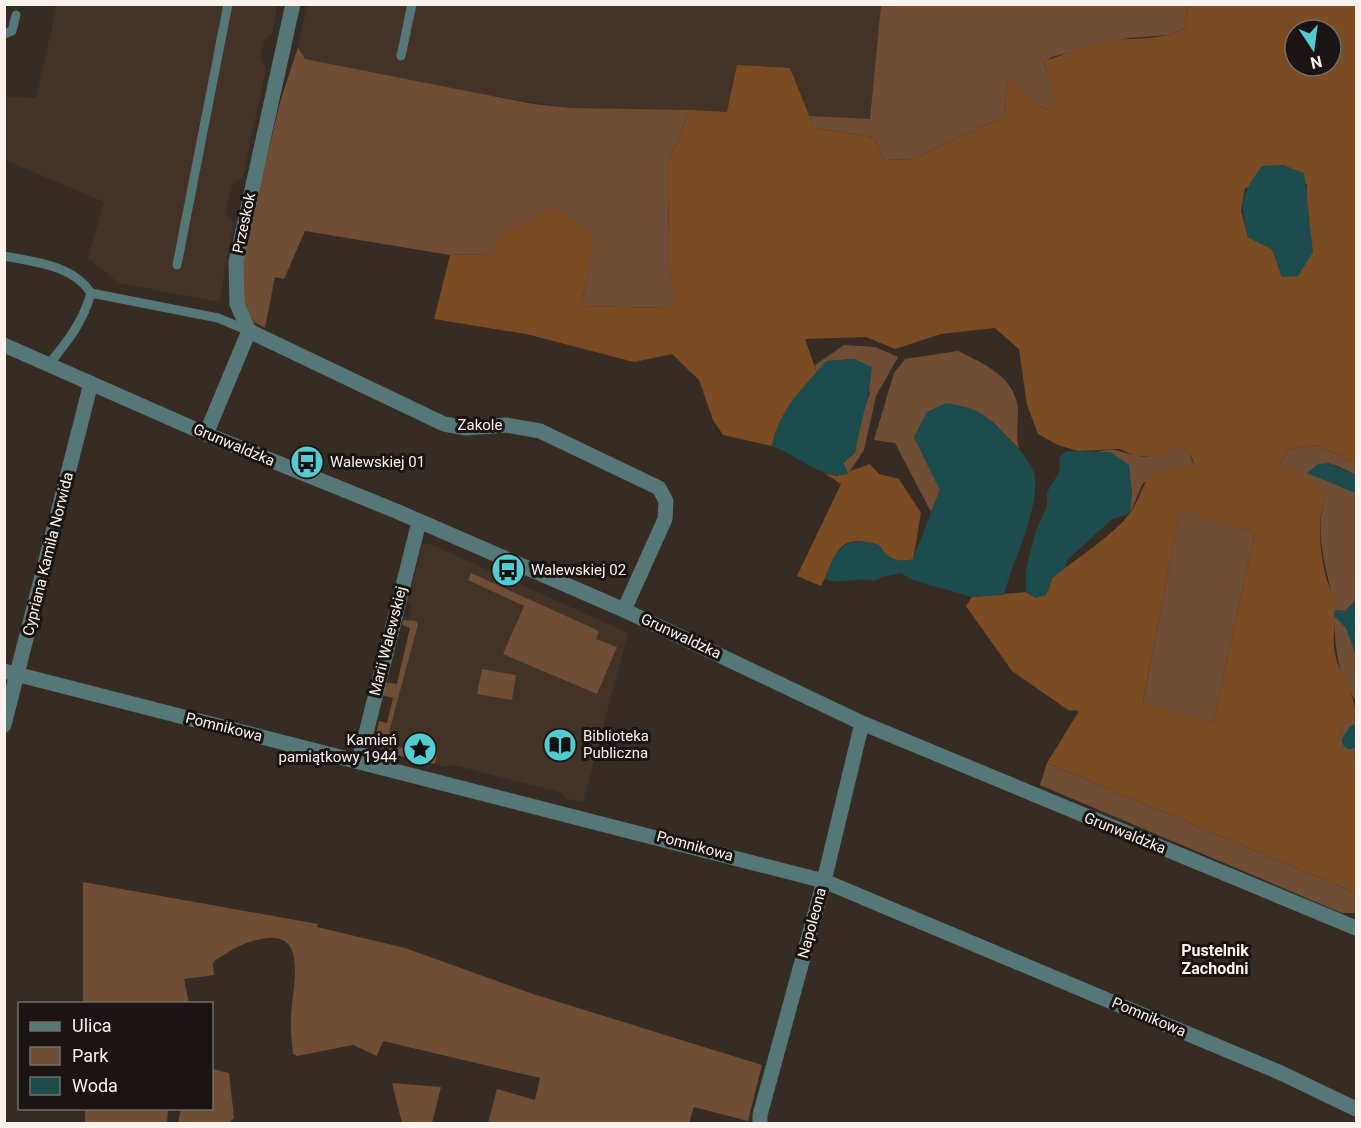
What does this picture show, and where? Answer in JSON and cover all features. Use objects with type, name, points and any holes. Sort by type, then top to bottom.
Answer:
[{"type":"street","name":"Przeskok","points":[[249,331],[237,304],[234,279],[236,262],[293,4]]},
{"type":"street","points":[[206,434],[249,331]]},
{"type":"street","name":"Zakole","points":[[249,331],[444,424],[466,428],[506,425],[540,431],[659,488],[666,501],[665,519],[624,610]]},
{"type":"street","name":"Grunwaldzka","points":[[4,345],[206,434],[624,610],[862,723],[1356,928]]},
{"type":"street","name":"Cypriana Kamila Norwida","points":[[4,725],[11,672],[91,383]]},
{"type":"street","name":"Marii Walewskiej","points":[[359,761],[419,522]]},
{"type":"street","name":"Pomnikowa","points":[[11,672],[824,881],[1271,1068],[1356,1109]]},
{"type":"street","name":"Napoleona","points":[[760,1124],[760,1115],[824,881],[862,723]]},
{"type":"lane","points":[[177,265],[228,4]]},
{"type":"lane","points":[[401,56],[412,4]]},
{"type":"lane","points":[[4,34],[12,31],[16,15]]},
{"type":"lane","points":[[4,256],[72,272],[84,282],[91,293],[218,318],[249,331]]},
{"type":"lane","points":[[49,364],[79,325],[91,293]]},
{"type":"shaded area","points":[[57,5],[277,5],[272,34],[263,41],[260,59],[266,68],[243,177],[231,185],[225,214],[234,223],[219,302],[119,283],[88,258],[104,202],[5,160],[5,97],[36,98]]},
{"type":"shaded area","points":[[307,5],[881,5],[870,119],[570,108],[486,95],[305,59],[298,47]]},
{"type":"shaded area","points":[[1187,5],[1356,5],[1356,463],[1316,445],[1288,450],[1279,465],[1314,481],[1326,495],[1321,515],[1320,536],[1326,577],[1335,608],[1334,648],[1337,662],[1351,693],[1356,718],[1345,723],[1337,741],[1339,747],[1352,754],[1356,752],[1356,893],[1047,763],[1079,711],[1068,710],[1012,671],[966,606],[972,597],[1026,592],[1036,598],[1048,591],[1052,578],[1104,539],[1123,521],[1152,476],[1170,464],[1182,469],[1194,468],[1194,464],[1181,447],[1157,456],[1135,456],[1120,449],[1078,451],[1058,445],[1038,434],[1027,405],[1019,349],[995,328],[941,334],[895,349],[866,337],[805,339],[817,373],[789,406],[772,446],[723,435],[713,420],[699,380],[672,354],[634,362],[526,334],[434,319],[450,255],[492,254],[502,233],[553,206],[591,233],[589,269],[581,306],[666,308],[676,300],[669,266],[668,162],[690,110],[727,112],[737,65],[790,68],[814,128],[874,137],[884,160],[913,159],[1005,116],[1007,77],[1037,105],[1049,110],[1055,100],[1044,61],[1107,40],[1169,35],[1185,28]],"holes":[[[1307,184],[1306,206],[1282,277],[1272,249],[1248,237],[1241,211],[1245,188]],[[1180,510],[1255,533],[1213,723],[1143,701]]]},
{"type":"shaded area","points":[[870,464],[879,474],[899,479],[921,513],[913,560],[902,561],[889,557],[879,545],[853,542],[845,544],[840,549],[821,586],[797,576],[841,484],[824,473],[837,476]]},
{"type":"shaded area","points":[[428,543],[628,633],[583,802],[566,799],[563,793],[450,764],[447,767],[387,753],[375,739],[379,721],[387,723],[410,628],[402,625],[403,620],[409,619],[412,605],[408,603],[422,546]]},
{"type":"green space","points":[[881,5],[1187,5],[1185,28],[1169,35],[1128,38],[1052,57],[1044,62],[1056,100],[1049,110],[1037,105],[1007,78],[1005,116],[913,159],[884,160],[874,137],[814,128],[809,116],[870,119]]},
{"type":"green space","points":[[298,47],[305,59],[533,104],[570,108],[690,110],[668,162],[669,266],[677,300],[666,308],[581,306],[589,269],[492,254],[450,255],[305,231],[284,279],[275,277],[265,328],[254,322],[242,302],[243,255],[281,99]]},
{"type":"green space","points":[[844,345],[875,347],[898,357],[876,396],[864,450],[848,474],[843,463],[855,453],[859,424],[870,393],[854,359],[827,361],[817,373],[815,365]]},
{"type":"green space","points":[[958,351],[997,373],[1012,390],[1018,412],[1019,449],[992,421],[914,437],[940,490],[931,512],[895,443],[874,440],[894,373],[905,359]]},
{"type":"green space","points":[[1316,445],[1356,463],[1356,475],[1332,464],[1322,465],[1308,473],[1356,493],[1356,600],[1345,611],[1335,610],[1323,552],[1321,524],[1326,495],[1279,465],[1288,450]]},
{"type":"green space","points":[[1181,447],[1189,453],[1195,468],[1143,483],[1130,513],[1132,492],[1110,452],[1097,452],[1113,450],[1146,457]]},
{"type":"green space","points":[[1180,509],[1255,533],[1213,723],[1143,702]]},
{"type":"green space","points":[[471,573],[599,631],[596,639],[617,647],[597,694],[503,654],[524,606],[468,580]]},
{"type":"green space","points":[[1334,616],[1343,623],[1353,643],[1356,666],[1356,701],[1341,671],[1336,649]]},
{"type":"green space","points":[[403,620],[416,621],[418,624],[389,732],[398,747],[412,750],[412,753],[426,756],[427,751],[435,751],[438,747],[435,764],[387,753],[375,739],[379,721],[387,723],[393,698],[381,695],[384,682],[397,684],[410,628],[402,625]]},
{"type":"green space","points":[[482,669],[516,675],[512,700],[477,694]]},
{"type":"green space","points":[[1356,718],[1356,752],[1352,754],[1338,747],[1337,741],[1345,723]]},
{"type":"green space","points":[[1047,763],[1356,893],[1356,913],[1342,913],[1040,785]]},
{"type":"green space","points":[[83,882],[318,924],[317,927],[405,948],[533,994],[762,1065],[748,1121],[694,1107],[689,1123],[488,1123],[497,1089],[535,1100],[540,1078],[383,1041],[377,1056],[353,1045],[297,1056],[293,1054],[291,1026],[294,956],[289,945],[280,939],[266,938],[240,946],[215,960],[214,975],[184,979],[189,1002],[83,1002]]},
{"type":"green space","points":[[213,1069],[229,1073],[234,1118],[229,1123],[178,1123],[181,1110],[213,1110]]},
{"type":"green space","points":[[392,1083],[441,1087],[432,1123],[402,1123]]},
{"type":"green space","points":[[85,1110],[168,1110],[167,1124],[85,1123]]},
{"type":"water","points":[[1283,165],[1304,173],[1313,252],[1298,276],[1282,277],[1272,249],[1248,237],[1243,216],[1246,192],[1262,166]]},
{"type":"water","points":[[854,359],[872,367],[855,453],[843,463],[848,474],[838,475],[819,470],[772,446],[787,409],[826,361]]},
{"type":"water","points":[[946,403],[981,413],[1020,452],[1034,474],[1035,494],[1032,508],[1004,595],[972,597],[913,580],[901,573],[874,581],[837,582],[825,579],[837,552],[849,543],[867,542],[879,545],[893,559],[913,559],[940,490],[914,437],[927,412]]},
{"type":"water","points":[[1066,451],[1110,452],[1129,465],[1132,492],[1130,513],[1111,520],[1067,560],[1065,568],[1052,578],[1046,595],[1036,598],[1026,592],[1026,569],[1036,530],[1047,506],[1047,492],[1060,471],[1059,458]]},
{"type":"water","points":[[1329,463],[1356,475],[1356,493],[1307,473],[1318,464]]},
{"type":"water","points":[[1356,600],[1356,656],[1346,628],[1334,616],[1335,610],[1345,611]]},
{"type":"waterway","points":[[1350,741],[1356,732]]},
{"type":"place","name":"Walewskiej 01","points":[[307,462]]},
{"type":"place","name":"Walewskiej 02","points":[[508,570]]},
{"type":"place","name":"Biblioteka Publiczna","points":[[560,745]]},
{"type":"place","name":"Kamień pamiątkowy 1944","points":[[420,749]]},
{"type":"district","name":"Pustelnik Zachodni","points":[[1215,959]]}]
